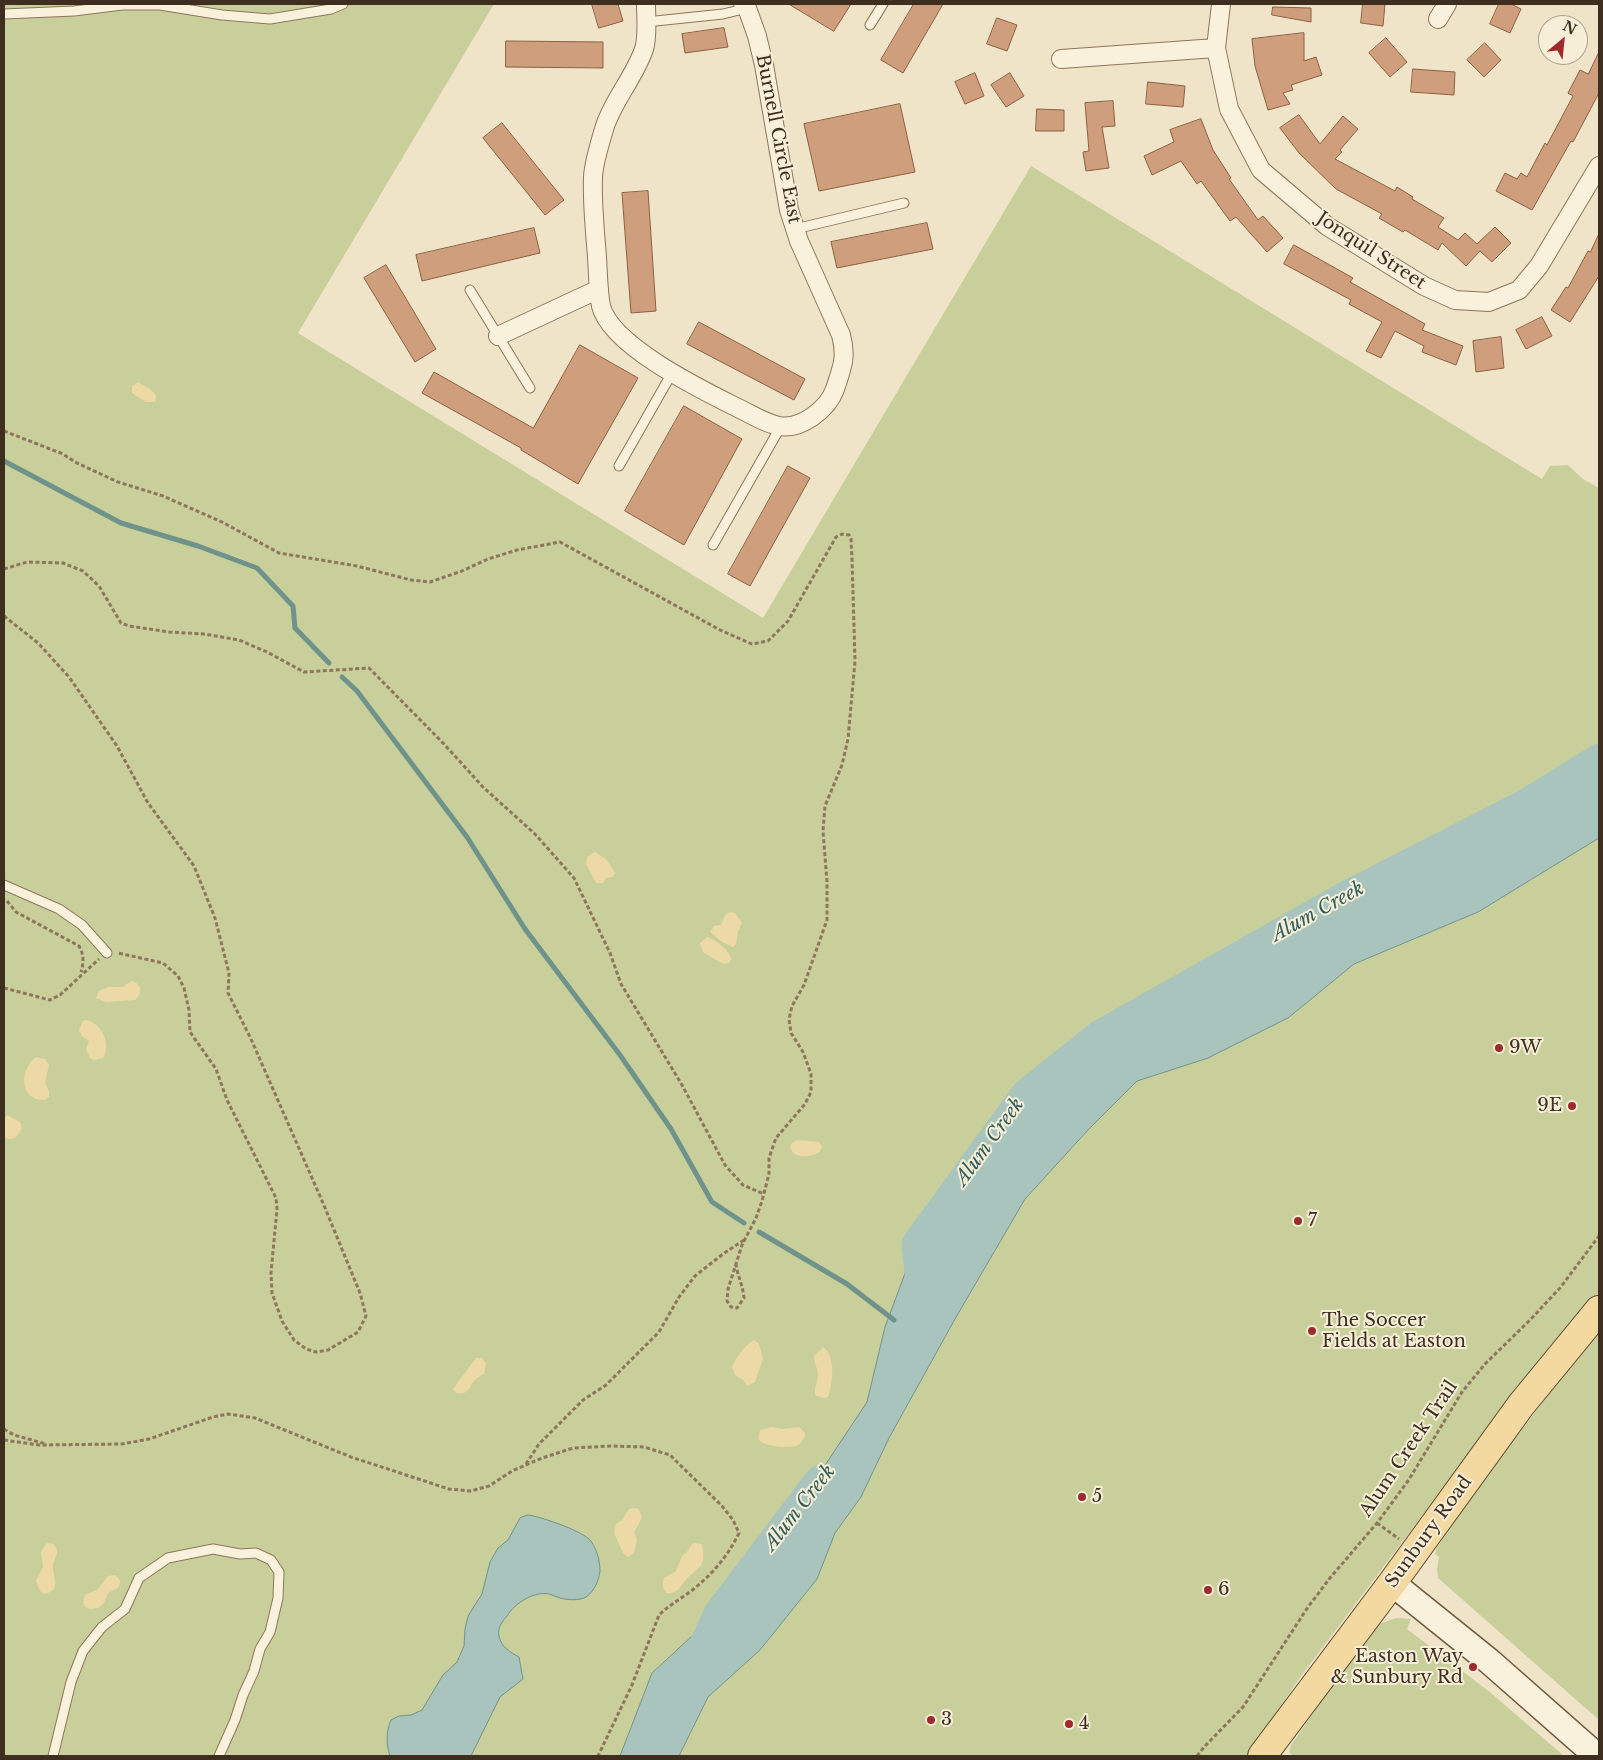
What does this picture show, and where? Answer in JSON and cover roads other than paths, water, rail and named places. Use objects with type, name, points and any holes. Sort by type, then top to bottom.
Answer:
[{"type":"main road","name":"Sunbury Road","points":[[1262,1756],[1392,1583],[1521,1405],[1599,1310]]},
{"type":"main road","points":[[1392,1583],[1488,1661],[1597,1756]]},
{"type":"street","points":[[646,4],[645,48],[606,125],[593,176],[602,307],[610,324],[633,346],[672,373],[725,402],[768,422],[787,425]]},
{"type":"street","name":"Jonquil Street","points":[[1221,4],[1216,48],[1229,109],[1261,170],[1327,226],[1424,286],[1455,300],[1489,302],[1518,290],[1539,266],[1599,166]]},
{"type":"street","points":[[1438,19],[1447,4]]},
{"type":"street","name":"Burnell Circle East","points":[[745,6],[757,36],[764,65],[789,210],[795,229],[841,335],[845,349],[844,364],[832,396],[825,408],[814,416],[787,425]]},
{"type":"street","points":[[1061,59],[1216,48]]},
{"type":"street","points":[[498,336],[600,289]]},
{"type":"lane","points":[[4,14],[74,11],[122,5],[160,5],[222,15],[270,18],[331,9],[342,4]]},
{"type":"lane","points":[[870,25],[883,4]]},
{"type":"lane","points":[[646,22],[707,16],[745,6]]},
{"type":"lane","points":[[795,229],[904,203]]},
{"type":"lane","points":[[470,290],[530,388]]},
{"type":"lane","points":[[619,466],[672,373]]},
{"type":"lane","points":[[713,545],[787,425]]},
{"type":"lane","points":[[4,885],[59,909],[82,925],[107,953]]},
{"type":"lane","points":[[53,1756],[70,1682],[83,1651],[102,1627],[125,1609],[139,1578],[168,1558],[213,1549],[240,1554],[256,1554],[271,1560],[279,1572],[278,1598],[270,1632],[260,1649],[254,1671],[219,1756]]},
{"type":"water","points":[[1599,758],[1599,838],[1478,912],[1354,964],[1288,1018],[1208,1058],[1137,1081],[1088,1130],[1025,1199],[889,1438],[861,1497],[835,1533],[817,1579],[760,1650],[708,1697],[679,1756],[620,1756],[652,1673],[719,1611],[796,1509],[867,1402],[885,1327],[916,1244],[1026,1093],[1099,1035],[1181,1003],[1316,927],[1349,894],[1523,805]]},
{"type":"water","points":[[528,1515],[560,1524],[589,1539],[596,1549],[600,1567],[599,1578],[594,1589],[586,1597],[577,1600],[563,1599],[549,1594],[537,1594],[525,1599],[510,1611],[500,1625],[500,1640],[506,1649],[519,1657],[523,1679],[500,1697],[471,1756],[390,1756],[387,1738],[391,1720],[422,1710],[443,1675],[457,1662],[464,1646],[468,1616],[482,1594],[490,1562],[498,1548],[508,1540],[520,1518]]},
{"type":"waterway","points":[[4,461],[121,523],[198,546],[257,568],[293,606],[295,628],[329,663]]},
{"type":"waterway","points":[[342,677],[357,691],[467,837],[525,929],[620,1055],[671,1129],[712,1202],[744,1223]]},
{"type":"waterway","name":"Alum Creek","points":[[920,1282],[916,1244],[1026,1093],[1099,1035],[1349,894],[1523,805],[1599,758]]},
{"type":"waterway","points":[[759,1232],[847,1284],[894,1320]]},
{"type":"waterway","name":"Alum Creek","points":[[703,1646],[719,1612],[819,1480]]},
{"type":"place","name":"9W","points":[[1499,1048]]},
{"type":"place","name":"9E","points":[[1572,1106]]},
{"type":"place","name":"7","points":[[1298,1221]]},
{"type":"place","name":"The Soccer Fields at Easton","points":[[1312,1331]]},
{"type":"place","name":"5","points":[[1082,1497]]},
{"type":"place","name":"6","points":[[1208,1590]]},
{"type":"place","name":"Easton Way & Sunbury Rd","points":[[1473,1667]]},
{"type":"place","name":"3","points":[[931,1720]]},
{"type":"place","name":"4","points":[[1069,1724]]}]
